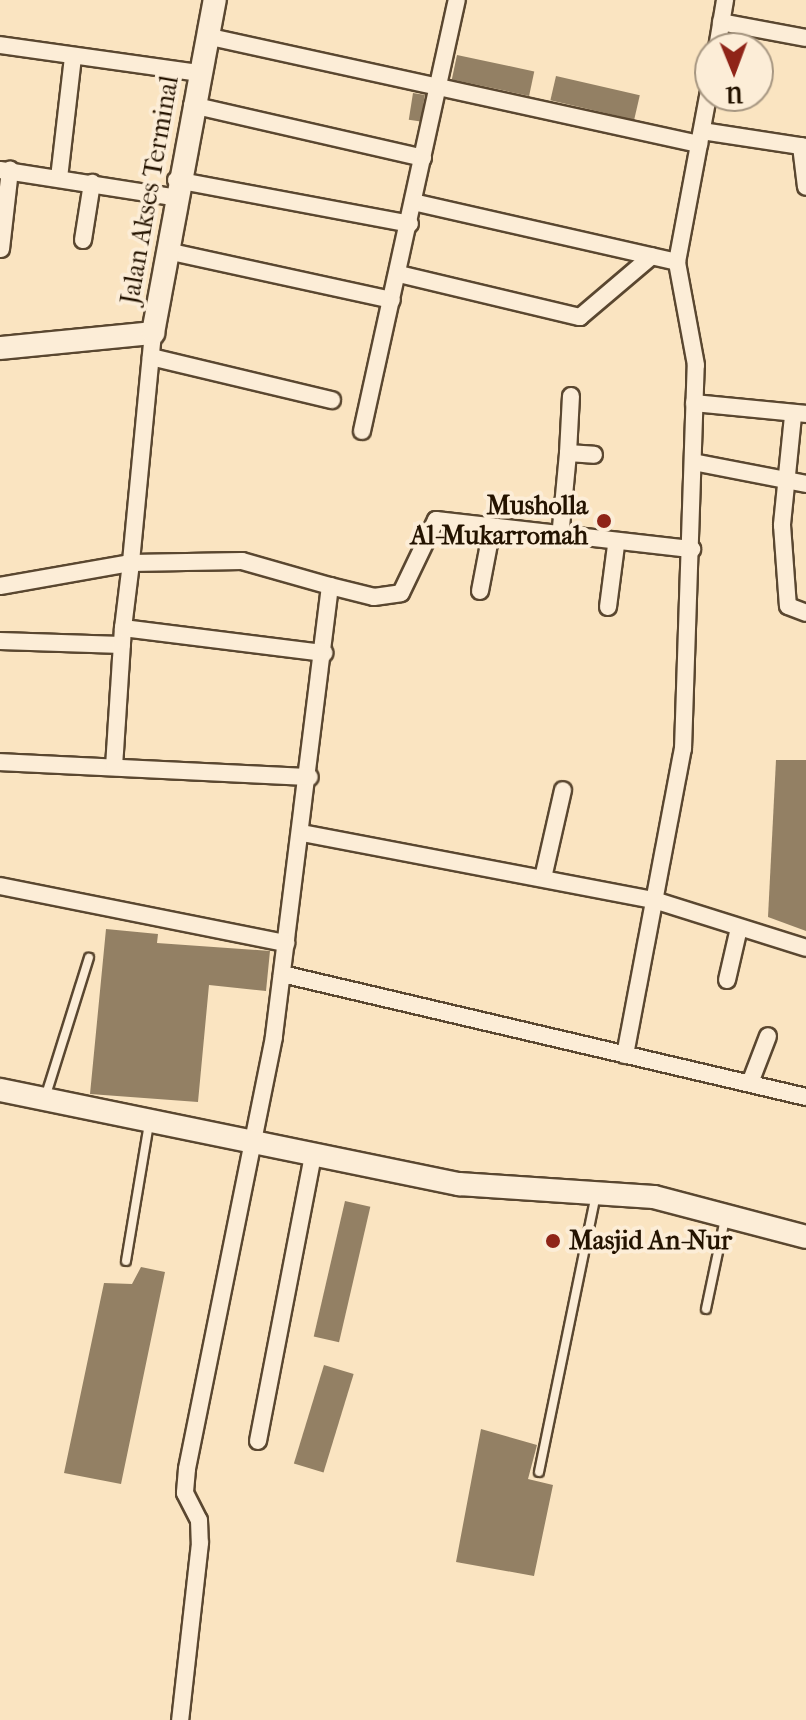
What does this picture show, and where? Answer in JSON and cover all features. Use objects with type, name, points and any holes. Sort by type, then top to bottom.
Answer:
[{"type":"street","points":[[362,431],[457,0]]},
{"type":"street","points":[[719,32],[725,0]]},
{"type":"street","name":"Jalan Akses Terminal","points":[[0,348],[153,333],[174,189],[206,36],[208,2]]},
{"type":"street","points":[[721,22],[806,38]]},
{"type":"street","points":[[206,36],[439,88],[700,138],[803,147],[806,187]]},
{"type":"street","points":[[0,45],[199,73]]},
{"type":"street","points":[[59,178],[73,57]]},
{"type":"street","points":[[192,105],[423,158]]},
{"type":"street","points":[[625,1055],[683,749],[692,549],[695,345],[677,262],[705,112]]},
{"type":"street","points":[[1,249],[5,170],[92,183],[174,189],[410,224]]},
{"type":"street","points":[[83,240],[92,183]]},
{"type":"street","points":[[413,202],[677,262]]},
{"type":"street","points":[[167,251],[392,300]]},
{"type":"street","points":[[399,274],[580,317],[652,256]]},
{"type":"street","points":[[114,767],[123,628],[153,333]]},
{"type":"street","points":[[151,357],[332,400]]},
{"type":"street","points":[[560,538],[571,396]]},
{"type":"street","points":[[694,403],[799,415],[784,479],[788,606],[806,613]]},
{"type":"street","points":[[568,453],[594,455]]},
{"type":"street","points":[[693,462],[806,484]]},
{"type":"street","points":[[0,586],[133,549],[242,561],[330,586],[390,598],[408,582],[431,521],[616,545],[692,549]]},
{"type":"street","points":[[480,591],[492,528]]},
{"type":"street","points":[[608,607],[616,545]]},
{"type":"street","points":[[180,1720],[200,1543],[199,1520],[185,1493],[187,1469],[257,1140],[310,777],[330,586]]},
{"type":"street","points":[[123,628],[324,653]]},
{"type":"street","points":[[0,641],[122,645]]},
{"type":"street","points":[[0,762],[310,777]]},
{"type":"street","points":[[543,878],[563,790]]},
{"type":"street","points":[[302,833],[654,900],[806,948]]},
{"type":"street","points":[[0,886],[286,943]]},
{"type":"street","points":[[727,980],[739,928]]},
{"type":"street","points":[[282,974],[806,1097]]},
{"type":"street","points":[[750,1083],[768,1036]]},
{"type":"street","points":[[0,1090],[257,1140],[313,1155],[459,1184],[654,1197],[806,1237]]},
{"type":"street","points":[[258,1441],[313,1155]]},
{"type":"lane","points":[[45,1099],[89,958]]},
{"type":"lane","points":[[126,1261],[149,1119]]},
{"type":"lane","points":[[539,1472],[596,1193]]},
{"type":"lane","points":[[706,1309],[726,1214]]},
{"type":"building","points":[[457,55],[534,71],[529,96],[452,79]]},
{"type":"building","points":[[556,76],[640,95],[634,120],[550,100]]},
{"type":"building","points":[[413,93],[425,95],[421,122],[409,120]]},
{"type":"building","points":[[776,760],[806,760],[806,931],[768,917]]},
{"type":"building","points":[[106,929],[158,934],[157,943],[270,951],[266,991],[209,985],[198,1102],[90,1094]]},
{"type":"building","points":[[345,1201],[370,1207],[339,1342],[314,1336]]},
{"type":"building","points":[[141,1267],[165,1272],[121,1484],[64,1473],[104,1283],[132,1284]]},
{"type":"building","points":[[324,1365],[354,1374],[324,1473],[294,1463]]},
{"type":"building","points":[[481,1429],[537,1445],[528,1479],[553,1485],[534,1576],[456,1562]]},
{"type":"place","name":"Musholla Al-Mukarromah","points":[[604,521]]},
{"type":"place","name":"Masjid An-Nur","points":[[553,1241]]}]
